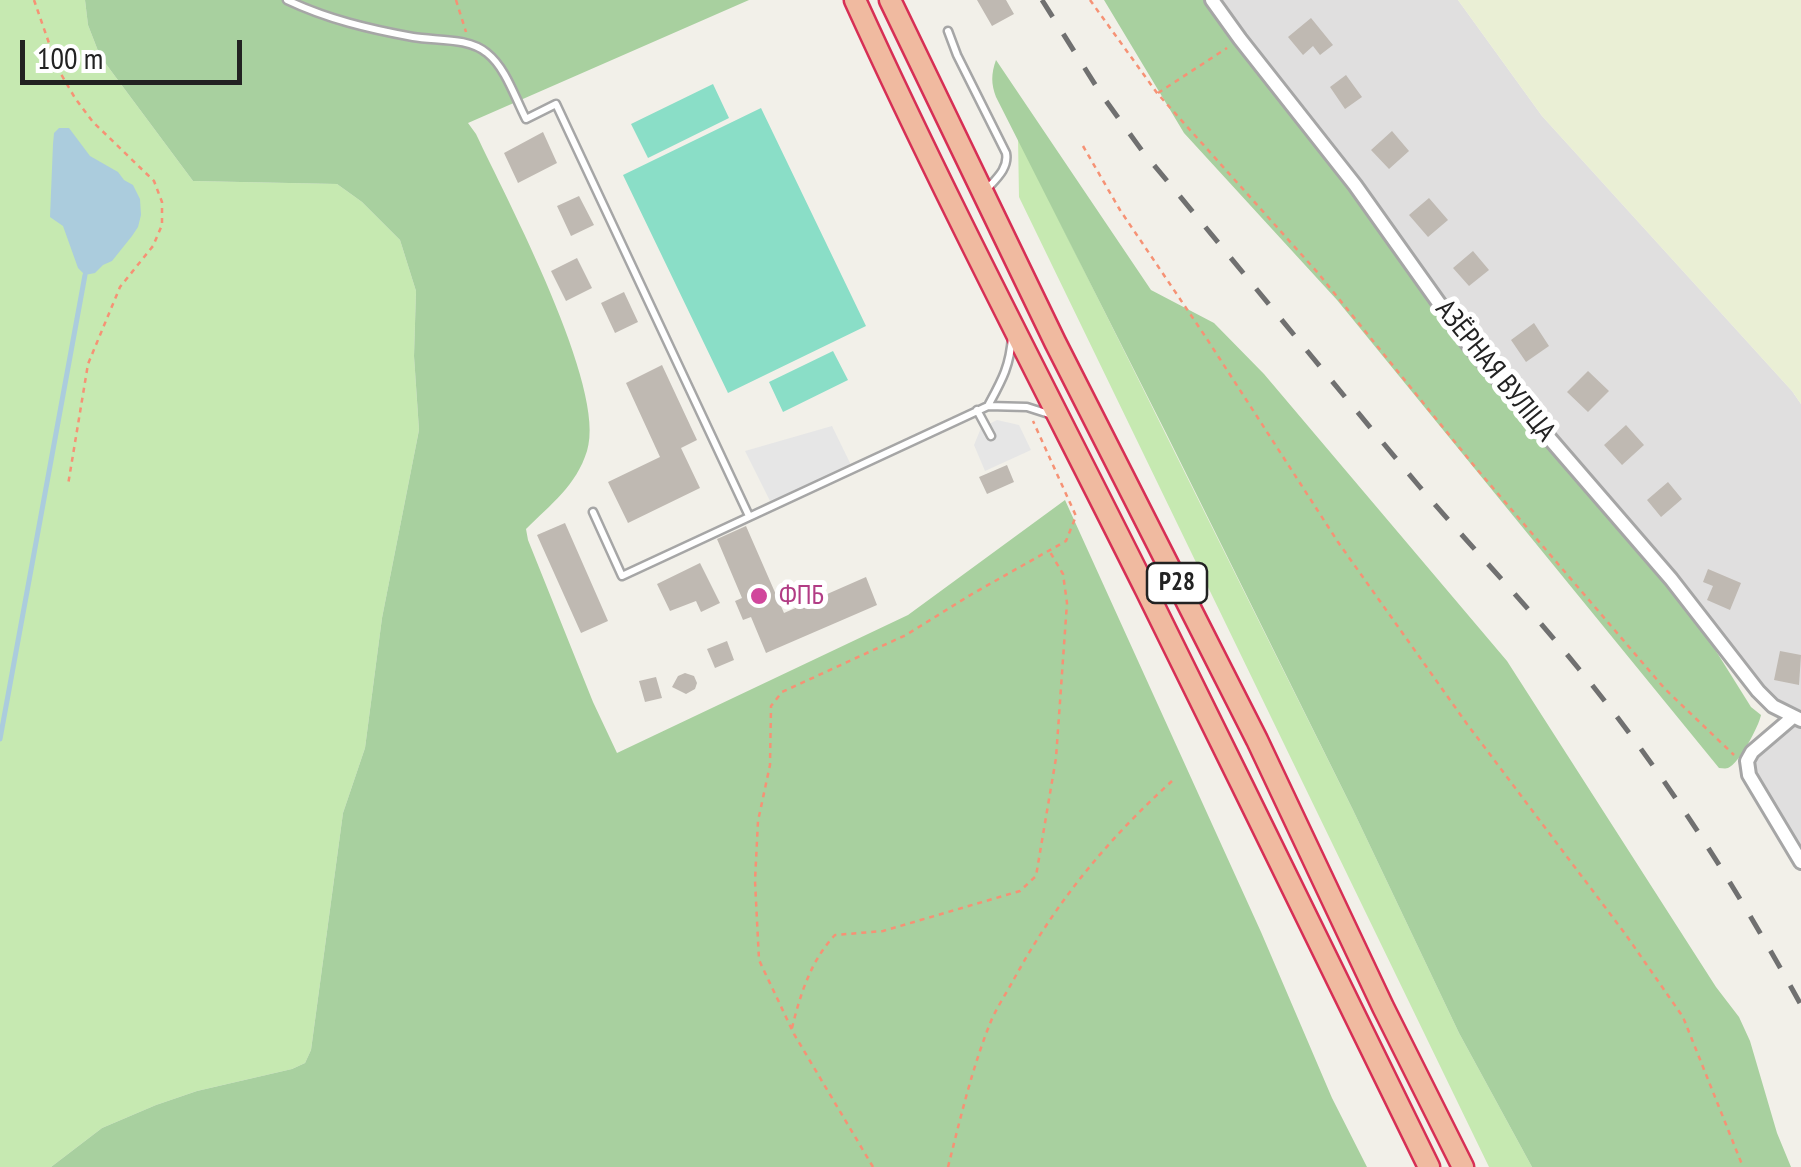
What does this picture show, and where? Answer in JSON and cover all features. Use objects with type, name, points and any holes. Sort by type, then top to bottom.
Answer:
[{"type":"highway","name":"Р28","points":[[855,0],[1429,1167]]},
{"type":"highway","name":"Р28","points":[[890,0],[1055,342],[1257,740],[1463,1167]]},
{"type":"street","name":"АЗЁРНАЯ ВУЛІЦА","points":[[1212,0],[1355,185],[1468,344],[1671,579],[1758,691],[1773,706],[1797,718]]},
{"type":"street","points":[[1797,718],[1752,752],[1747,761],[1749,775],[1801,862]]},
{"type":"lane","points":[[287,0],[359,26],[416,38],[474,44],[490,54],[526,119],[556,104],[748,516]]},
{"type":"lane","points":[[948,31],[1008,161],[984,194]]},
{"type":"lane","points":[[988,406],[1010,360],[1013,327]]},
{"type":"lane","points":[[592,512],[622,576],[988,406],[1027,408],[1058,416]]},
{"type":"lane","points":[[978,410],[990,436]]},
{"type":"path","points":[[34,0],[58,69],[75,98],[93,122],[154,181],[162,202],[162,225],[153,246],[120,288],[88,364],[68,485]]},
{"type":"path","points":[[456,0],[474,44]]},
{"type":"path","points":[[1090,0],[1157,94],[1318,274],[1476,468],[1665,689],[1731,752],[1749,775]]},
{"type":"path","points":[[1157,94],[1240,39]]},
{"type":"path","points":[[1083,146],[1120,210],[1338,542],[1683,1017],[1744,1167]]},
{"type":"path","points":[[873,1167],[792,1029],[760,960],[758,821],[770,765],[772,706],[782,692],[906,635],[1066,542],[1076,516],[1027,408]]},
{"type":"path","points":[[792,1029],[820,950],[835,935],[883,931],[1020,891],[1036,876],[1056,758],[1067,603],[1063,574],[1049,551]]},
{"type":"path","points":[[948,1167],[990,1024],[1046,922],[1122,828],[1172,781]]},
{"type":"shaded area","points":[[1212,0],[1458,0],[1542,116],[1801,404],[1801,862],[1747,761],[1792,717],[1773,706],[1468,344]]},
{"type":"shaded area","points":[[997,420],[1019,425],[1031,450],[985,471],[974,445],[981,428]]},
{"type":"shaded area","points":[[832,426],[851,465],[771,503],[745,451]]},
{"type":"green space","points":[[0,0],[85,0],[88,25],[100,56],[193,181],[337,184],[362,202],[400,240],[416,291],[414,356],[419,430],[382,618],[365,748],[343,813],[311,1050],[305,1063],[292,1069],[197,1091],[102,1128],[51,1167],[0,1167]]},
{"type":"green space","points":[[85,0],[749,0],[468,123],[551,293],[583,384],[589,422],[587,451],[562,494],[526,529],[593,702],[617,753],[908,615],[1065,500],[1332,1098],[1367,1167],[51,1167],[102,1128],[156,1105],[305,1063],[311,1050],[343,813],[365,748],[382,618],[419,430],[414,356],[416,291],[400,240],[362,202],[337,184],[193,181],[100,56],[88,25]]},
{"type":"green space","points":[[1104,0],[1212,0],[1468,344],[1671,579],[1751,707],[1761,715],[1748,744],[1732,765],[1719,768],[1337,300],[1184,133]]},
{"type":"green space","points":[[1458,0],[1801,0],[1801,404],[1542,116]]},
{"type":"green space","points":[[996,60],[1151,290],[1214,323],[1264,374],[1507,661],[1739,1017],[1791,1167],[1532,1167],[1459,1033],[1353,810],[996,97],[992,79]]},
{"type":"green space","points":[[713,84],[729,118],[648,158],[631,124]]},
{"type":"green space","points":[[761,108],[866,326],[728,393],[623,175]]},
{"type":"green space","points":[[1018,138],[1353,810],[1459,1033],[1532,1167],[1489,1167],[1019,197]]},
{"type":"green space","points":[[833,351],[848,380],[783,412],[769,382]]},
{"type":"water","points":[[59,128],[69,128],[90,156],[133,185],[140,199],[138,227],[112,261],[95,273],[85,275],[78,268],[63,226],[50,217],[54,133]]},
{"type":"building","points":[[977,0],[1006,0],[1014,14],[992,26]]},
{"type":"building","points":[[1311,18],[1333,45],[1320,55],[1313,46],[1303,55],[1288,37]]},
{"type":"building","points":[[1346,75],[1362,97],[1345,109],[1330,87]]},
{"type":"building","points":[[1392,131],[1409,151],[1389,169],[1371,150]]},
{"type":"building","points":[[543,132],[557,163],[518,183],[504,153]]},
{"type":"building","points":[[579,196],[594,225],[571,236],[557,206]]},
{"type":"building","points":[[1429,198],[1448,220],[1428,237],[1409,215]]},
{"type":"building","points":[[1473,251],[1489,270],[1469,286],[1453,268]]},
{"type":"building","points":[[577,258],[592,288],[566,301],[551,271]]},
{"type":"building","points":[[624,292],[638,322],[615,333],[601,303]]},
{"type":"building","points":[[1534,323],[1549,346],[1526,362],[1511,340]]},
{"type":"building","points":[[662,365],[697,440],[681,448],[700,488],[628,523],[608,482],[660,457],[626,383]]},
{"type":"building","points":[[1588,371],[1609,391],[1588,412],[1567,392]]},
{"type":"building","points":[[1626,425],[1644,445],[1622,465],[1604,445]]},
{"type":"building","points":[[1007,465],[1014,482],[987,494],[979,477]]},
{"type":"building","points":[[1668,482],[1682,499],[1661,517],[1647,500]]},
{"type":"building","points":[[565,523],[608,621],[581,633],[537,535]]},
{"type":"building","points":[[746,526],[784,613],[866,577],[877,605],[766,653],[751,617],[743,620],[735,601],[742,598],[717,539]]},
{"type":"building","points":[[700,563],[720,603],[701,612],[696,601],[670,611],[657,584]]},
{"type":"building","points":[[1708,569],[1741,583],[1730,610],[1707,600],[1713,586],[1703,582]]},
{"type":"building","points":[[727,641],[734,660],[715,668],[707,649]]},
{"type":"building","points":[[1780,651],[1801,655],[1799,685],[1774,680]]},
{"type":"building","points":[[678,676],[694,676],[697,683],[686,694],[672,687]]},
{"type":"building","points":[[656,677],[662,698],[645,702],[639,681]]},
{"type":"waterway","points":[[0,739],[85,275]]},
{"type":"railway","points":[[1042,0],[1143,152],[1419,486],[1611,708],[1698,832],[1801,1005]]},
{"type":"place","name":"ФПБ","points":[[759,596]]}]
